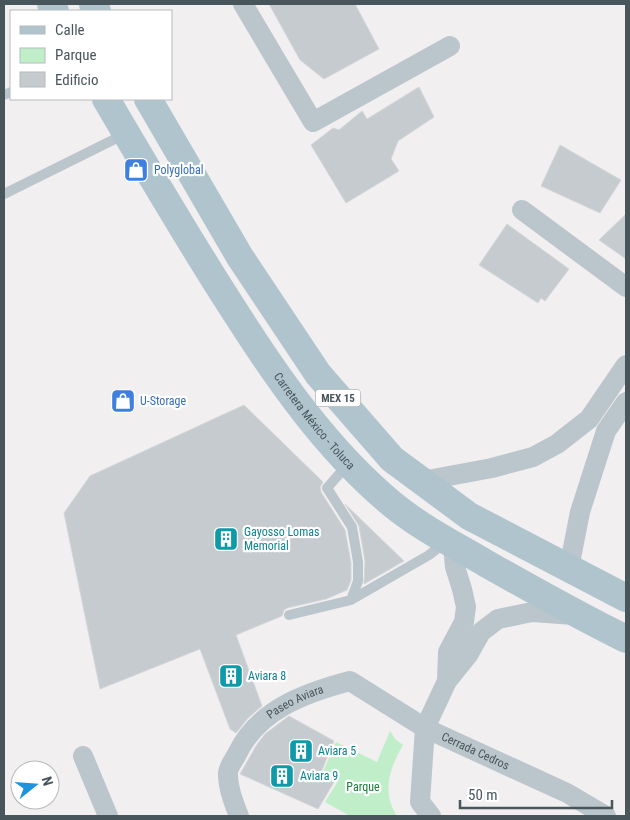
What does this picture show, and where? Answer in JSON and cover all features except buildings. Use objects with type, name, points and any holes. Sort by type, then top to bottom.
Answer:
[{"type":"main road","name":"Carretera México - Toluca","points":[[107,100],[217,285],[256,344],[290,392],[355,471],[394,505],[430,531],[578,616],[626,639]]},
{"type":"main road","name":"MEX 15","points":[[149,100],[240,257],[325,383],[392,459],[469,516],[626,598]]},
{"type":"street","points":[[243,4],[313,122],[450,46]]},
{"type":"street","points":[[522,210],[626,287]]},
{"type":"street","points":[[422,482],[492,468],[533,457],[557,444],[588,419],[626,365]]},
{"type":"street","points":[[569,568],[580,512],[606,431],[626,402]]},
{"type":"street","points":[[447,681],[448,652],[464,622],[466,607],[450,543]]},
{"type":"street","points":[[431,816],[420,802],[425,728],[447,681],[468,655],[481,632],[498,619],[532,612],[578,616]]},
{"type":"street","name":"Paseo Aviara","points":[[239,816],[233,803],[227,773],[245,738],[261,721],[286,704],[317,690],[350,681],[425,728]]},
{"type":"street","name":"Cerrada Cedros","points":[[425,728],[567,793],[606,816]]},
{"type":"street","points":[[83,756],[108,816]]},
{"type":"lane","points":[[4,194],[126,134]]},
{"type":"lane","points":[[349,464],[327,488],[352,527],[358,562],[358,581],[351,600]]},
{"type":"lane","points":[[288,615],[351,600],[450,543]]},
{"type":"green space","name":"Parque","points":[[390,731],[395,739],[403,745],[394,762],[388,789],[392,807],[397,816],[350,816],[325,802],[338,781],[322,774],[336,742],[377,762]]},
{"type":"place","name":"Polyglobal","points":[[136,170]]},
{"type":"place","name":"U-Storage","points":[[123,401]]},
{"type":"place","name":"Gayosso Lomas Memorial","points":[[226,539]]},
{"type":"place","name":"Aviara 8","points":[[231,676]]},
{"type":"place","name":"Aviara 5","points":[[301,751]]},
{"type":"place","name":"Aviara 9","points":[[282,776]]}]
